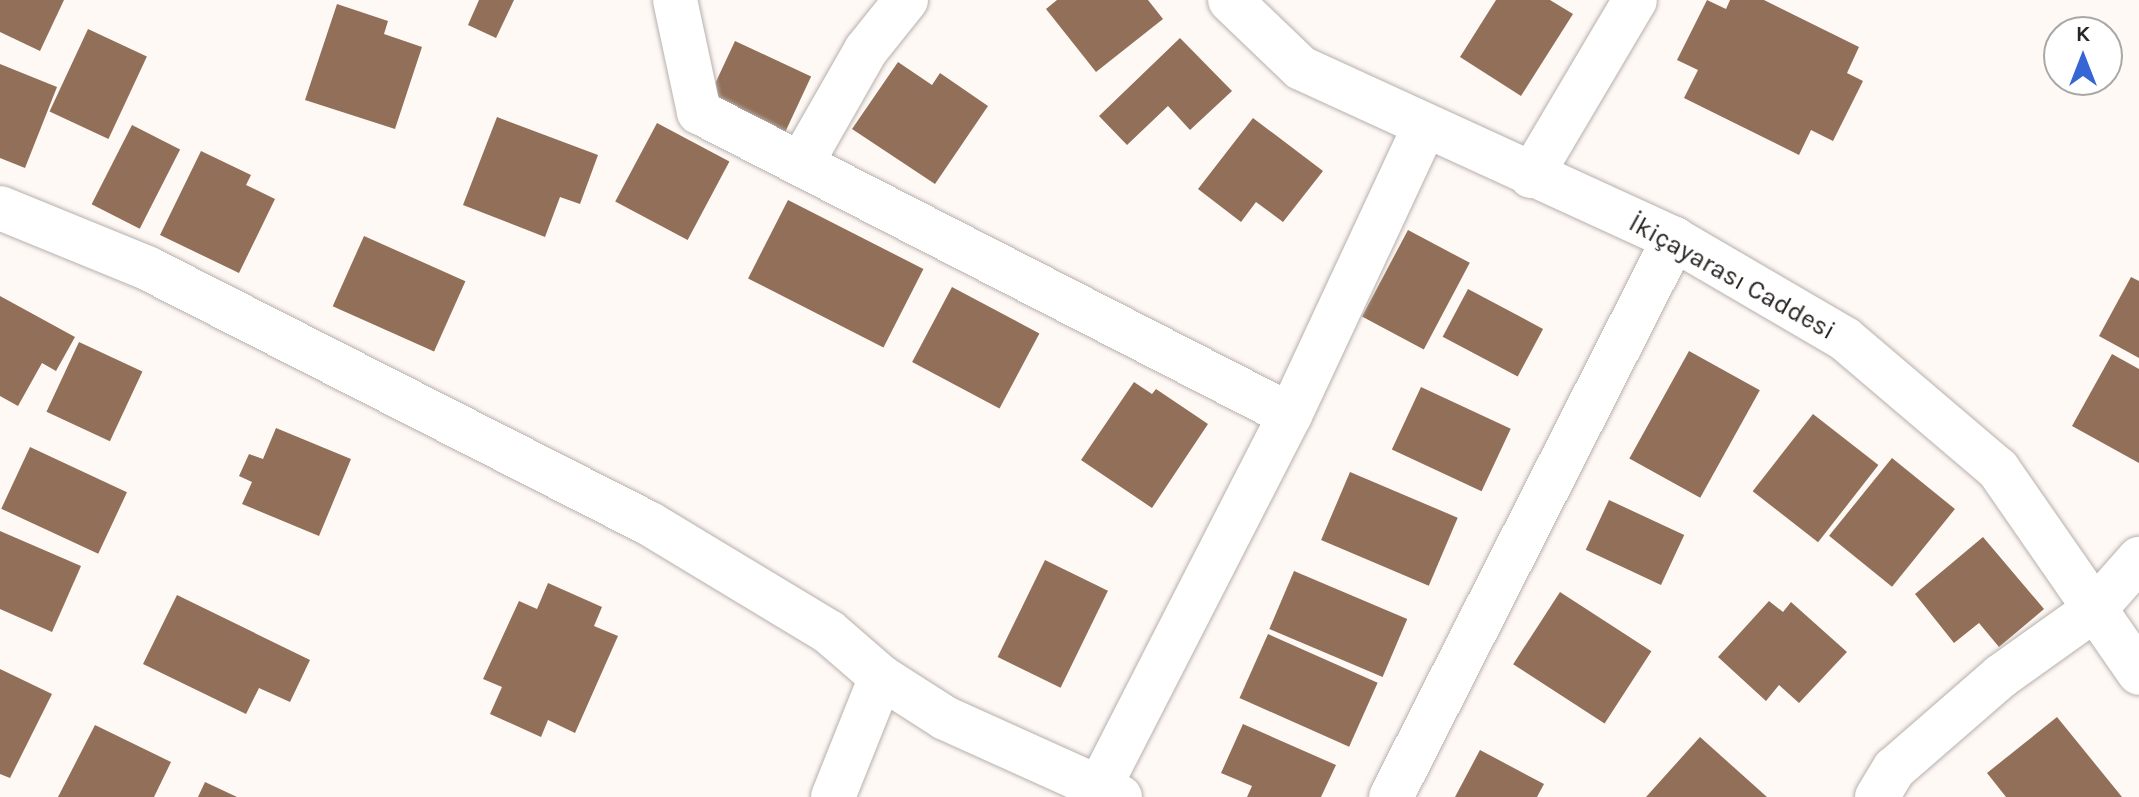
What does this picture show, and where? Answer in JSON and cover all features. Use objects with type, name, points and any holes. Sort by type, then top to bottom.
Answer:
[{"type":"street","points":[[675,0],[699,112],[1290,415]]},
{"type":"street","points":[[801,164],[866,50],[906,0]]},
{"type":"street","name":"İkiçayarası Caddesi","points":[[1230,0],[1301,68],[1674,239],[1845,339],[1998,469],[2139,673]]},
{"type":"street","points":[[1531,176],[1635,0]]},
{"type":"street","points":[[0,208],[147,268],[650,524],[829,632],[881,677],[945,718],[1110,792],[1425,126]]},
{"type":"street","points":[[1391,797],[1674,239]]},
{"type":"street","points":[[1877,797],[1894,769],[1977,696],[2095,609],[2139,559]]},
{"type":"street","points":[[833,797],[881,677]]},
{"type":"building","points":[[0,0],[64,0],[40,51],[0,32]]},
{"type":"building","points":[[479,0],[514,0],[496,38],[468,25]]},
{"type":"building","points":[[1057,0],[1148,0],[1163,19],[1096,72],[1046,9]]},
{"type":"building","points":[[1496,0],[1550,0],[1573,14],[1521,96],[1460,57]]},
{"type":"building","points":[[1707,0],[1726,9],[1730,0],[1764,0],[1859,47],[1847,73],[1863,81],[1833,141],[1811,130],[1799,155],[1684,98],[1698,70],[1677,60]]},
{"type":"building","points":[[337,4],[388,21],[384,34],[422,47],[395,129],[305,100]]},
{"type":"building","points":[[88,29],[147,56],[108,139],[50,111]]},
{"type":"building","points":[[1180,38],[1232,91],[1190,130],[1168,106],[1127,145],[1099,116]]},
{"type":"building","points":[[735,41],[811,76],[785,134],[708,98]]},
{"type":"building","points":[[898,62],[932,85],[940,73],[988,106],[935,184],[852,129]]},
{"type":"building","points":[[0,64],[57,87],[25,168],[0,158]]},
{"type":"building","points":[[497,117],[598,155],[580,204],[560,197],[545,237],[463,205]]},
{"type":"building","points":[[1253,118],[1323,171],[1283,222],[1256,202],[1241,222],[1198,189]]},
{"type":"building","points":[[657,123],[729,161],[688,240],[615,202]]},
{"type":"building","points":[[132,125],[180,150],[140,229],[92,204]]},
{"type":"building","points":[[201,151],[251,175],[246,185],[275,199],[239,273],[160,235]]},
{"type":"building","points":[[788,200],[923,269],[883,347],[748,278]]},
{"type":"building","points":[[1408,230],[1470,263],[1424,349],[1362,317]]},
{"type":"building","points":[[364,236],[465,281],[434,351],[333,306]]},
{"type":"building","points":[[2131,277],[2139,281],[2139,358],[2099,336]]},
{"type":"building","points":[[952,287],[1039,333],[1000,409],[912,362]]},
{"type":"building","points":[[1468,289],[1543,329],[1518,377],[1443,337]]},
{"type":"building","points":[[0,296],[75,337],[56,371],[42,363],[18,406],[0,396]]},
{"type":"building","points":[[79,342],[142,372],[110,441],[46,412]]},
{"type":"building","points":[[1689,351],[1760,390],[1700,498],[1629,459]]},
{"type":"building","points":[[2112,354],[2139,369],[2139,463],[2072,426]]},
{"type":"building","points":[[1134,382],[1152,394],[1156,389],[1208,424],[1152,508],[1081,460]]},
{"type":"building","points":[[1421,387],[1511,429],[1482,491],[1392,450]]},
{"type":"building","points":[[1813,414],[1878,465],[1818,542],[1753,491]]},
{"type":"building","points":[[276,428],[351,459],[319,536],[242,504],[252,482],[239,476],[249,454],[263,459]]},
{"type":"building","points":[[30,447],[127,492],[98,554],[1,509]]},
{"type":"building","points":[[1892,458],[1955,509],[1892,587],[1829,536]]},
{"type":"building","points":[[1350,472],[1458,518],[1429,586],[1321,540]]},
{"type":"building","points":[[1609,500],[1684,535],[1661,585],[1586,550]]},
{"type":"building","points":[[0,531],[81,566],[52,632],[0,609]]},
{"type":"building","points":[[1983,537],[2044,609],[1999,647],[1979,623],[1954,643],[1915,594]]},
{"type":"building","points":[[1045,560],[1108,591],[1061,688],[998,657]]},
{"type":"building","points":[[1294,571],[1407,619],[1383,677],[1269,629]]},
{"type":"building","points":[[548,583],[602,607],[594,626],[618,636],[575,733],[548,720],[541,737],[490,714],[502,687],[483,679],[519,601],[537,609]]},
{"type":"building","points":[[1560,592],[1651,651],[1605,723],[1513,664]]},
{"type":"building","points":[[177,595],[310,660],[290,702],[259,688],[246,714],[143,664]]},
{"type":"building","points":[[1769,601],[1783,612],[1791,602],[1847,652],[1799,703],[1779,685],[1766,701],[1718,657]]},
{"type":"building","points":[[1268,634],[1378,683],[1349,747],[1240,698]]},
{"type":"building","points":[[0,669],[52,694],[10,778],[0,774]]},
{"type":"building","points":[[2057,717],[2122,797],[2006,797],[1987,773]]},
{"type":"building","points":[[1243,724],[1336,765],[1321,797],[1247,797],[1252,786],[1221,773]]},
{"type":"building","points":[[95,725],[171,762],[154,797],[58,797]]},
{"type":"building","points":[[1700,737],[1767,797],[1646,797]]},
{"type":"building","points":[[1480,750],[1544,784],[1537,797],[1455,797]]},
{"type":"building","points":[[205,782],[237,797],[198,797]]}]
